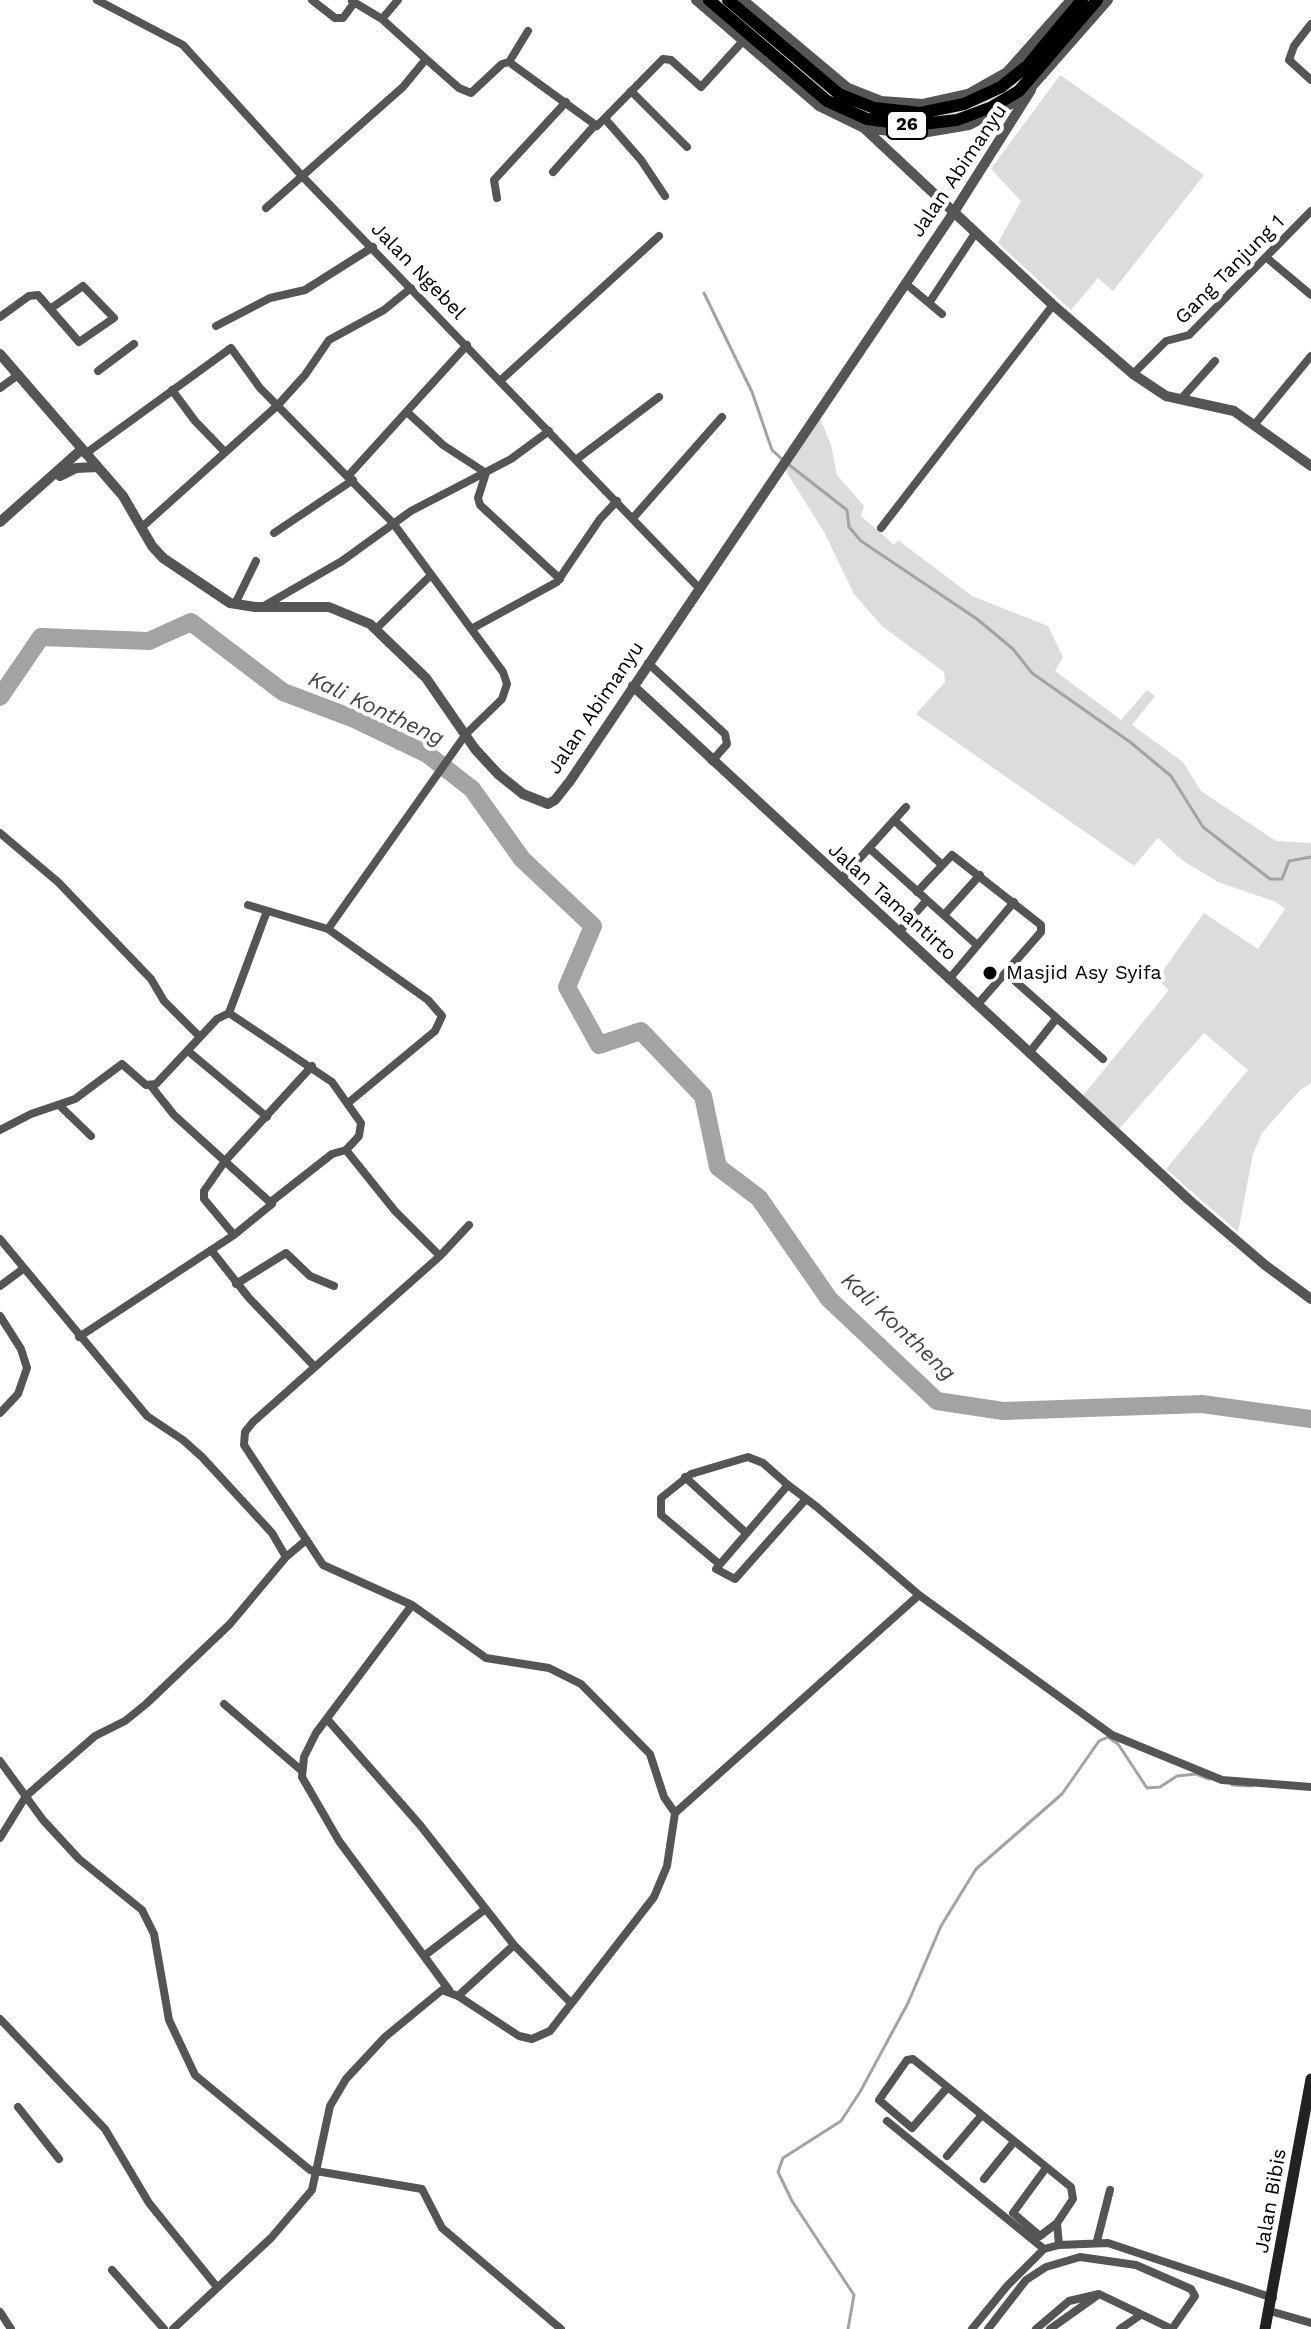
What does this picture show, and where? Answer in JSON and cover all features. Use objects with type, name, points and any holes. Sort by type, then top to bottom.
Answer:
[{"type":"highway","name":"26","points":[[709,0],[827,101],[867,119],[913,125],[966,117],[1019,91],[1097,0]]},
{"type":"highway","name":"26","points":[[728,0],[839,94],[874,108],[920,113],[964,104],[1008,82],[1033,59],[1082,0]]},
{"type":"main road","name":"Jalan Bibis","points":[[1265,2329],[1311,2079]]},
{"type":"street","name":"Jalan Ngebel","points":[[97,0],[183,45],[302,176],[699,588]]},
{"type":"street","points":[[312,0],[335,18],[343,18],[352,1],[382,19],[464,92],[478,89],[502,64],[509,62],[528,31]]},
{"type":"street","points":[[382,19],[398,0]]},
{"type":"street","points":[[696,0],[812,101],[864,128],[1053,305],[1133,374],[1161,394],[1221,406],[1255,424],[1309,461]]},
{"type":"street","points":[[743,0],[848,88],[881,101],[923,104],[968,94],[1007,72],[1071,0]]},
{"type":"street","points":[[864,128],[905,134],[954,129],[998,113],[1031,90],[1108,0]]},
{"type":"street","points":[[1311,24],[1294,46],[1289,60],[1311,80]]},
{"type":"street","points":[[553,172],[595,125],[606,120],[666,58],[701,87],[743,41]]},
{"type":"street","points":[[266,208],[403,87],[426,59]]},
{"type":"street","points":[[509,62],[595,125]]},
{"type":"street","name":"Jalan Abimanyu","points":[[0,354],[123,496],[163,558],[212,594],[235,604],[329,607],[355,615],[376,629],[426,678],[481,756],[514,789],[539,802],[552,803],[954,212],[1031,90]]},
{"type":"street","points":[[631,91],[687,147]]},
{"type":"street","points":[[497,198],[494,180],[566,102]]},
{"type":"street","points":[[606,120],[641,160],[665,196]]},
{"type":"street","name":"Gang Tanjung 1","points":[[1133,374],[1166,341],[1189,335],[1311,211]]},
{"type":"street","points":[[929,303],[976,232]]},
{"type":"street","points":[[501,380],[659,236]]},
{"type":"street","points":[[216,326],[270,298],[305,290],[373,247]]},
{"type":"street","points":[[1267,258],[1311,295]]},
{"type":"street","points":[[905,283],[942,314]]},
{"type":"street","points":[[0,317],[33,295],[50,309],[76,341],[117,321],[83,286],[50,309]]},
{"type":"street","points":[[142,527],[278,405],[305,375],[329,340],[384,310],[411,288]]},
{"type":"street","points":[[881,528],[1053,305]]},
{"type":"street","points":[[98,371],[134,344]]},
{"type":"street","points":[[274,533],[351,478],[467,345]]},
{"type":"street","points":[[0,522],[83,451],[231,348],[278,405],[393,523],[473,628],[507,684],[502,699],[466,734],[328,929]]},
{"type":"street","points":[[1255,424],[1311,356]]},
{"type":"street","points":[[1181,399],[1215,361]]},
{"type":"street","points":[[0,388],[18,375]]},
{"type":"street","points":[[172,390],[195,421],[225,452]]},
{"type":"street","points":[[577,459],[659,397]]},
{"type":"street","points":[[407,412],[443,445],[486,473]]},
{"type":"street","points":[[633,518],[722,417]]},
{"type":"street","points":[[263,607],[342,561],[393,523],[524,452],[549,431]]},
{"type":"street","points":[[47,483],[76,468],[97,467]]},
{"type":"street","points":[[486,473],[478,498],[480,505],[560,579]]},
{"type":"street","points":[[473,628],[560,579],[600,519],[617,501]]},
{"type":"street","points":[[235,604],[256,561]]},
{"type":"street","points":[[376,629],[431,575]]},
{"type":"street","points":[[648,663],[725,734],[727,744],[712,761]]},
{"type":"street","name":"Jalan Tamantirto","points":[[633,686],[1225,1232],[1311,1299]]},
{"type":"street","points":[[841,879],[906,807]]},
{"type":"street","points":[[894,820],[941,864]]},
{"type":"street","points":[[0,833],[58,882],[151,979],[164,1001],[200,1037]]},
{"type":"street","points":[[869,848],[977,945]]},
{"type":"street","points":[[917,892],[952,855],[1014,902],[1042,929],[978,1004]]},
{"type":"street","points":[[944,915],[980,875]]},
{"type":"street","points":[[899,932],[927,900]]},
{"type":"street","points":[[950,978],[1014,902]]},
{"type":"street","points":[[248,905],[328,929],[428,1000],[442,1016],[435,1031],[348,1103]]},
{"type":"street","points":[[151,1086],[221,1016],[229,1013],[267,911]]},
{"type":"street","points":[[1015,981],[1103,1059]]},
{"type":"street","points":[[229,1013],[332,1082],[361,1128],[346,1150]]},
{"type":"street","points":[[1029,1053],[1056,1019]]},
{"type":"street","points":[[188,1051],[267,1117]]},
{"type":"street","points":[[0,1130],[85,1093],[122,1064],[151,1086],[159,1100],[272,1201]]},
{"type":"street","points":[[234,1235],[203,1195],[225,1161],[312,1066]]},
{"type":"street","points":[[59,1105],[91,1136]]},
{"type":"street","points":[[79,1337],[234,1235],[336,1151],[346,1150]]},
{"type":"street","points":[[346,1150],[395,1211],[440,1256]]},
{"type":"street","points":[[469,1225],[440,1256],[253,1422],[243,1440],[251,1458],[319,1562],[332,1571],[412,1605],[486,1658],[549,1668],[588,1690],[650,1754],[664,1797],[675,1813]]},
{"type":"street","points":[[0,1239],[155,1424],[183,1440],[238,1494],[272,1533],[286,1557]]},
{"type":"street","points":[[211,1250],[236,1284],[315,1367]]},
{"type":"street","points":[[236,1284],[286,1253],[310,1276],[334,1286]]},
{"type":"street","points":[[0,1286],[23,1269]]},
{"type":"street","points":[[0,1316],[21,1349],[27,1368],[18,1394],[0,1413]]},
{"type":"street","points":[[718,1563],[659,1511],[661,1498],[685,1477],[748,1457],[763,1463],[919,1595],[1112,1735],[1222,1780],[1311,1787]]},
{"type":"street","points":[[685,1477],[745,1532]]},
{"type":"street","points":[[788,1485],[718,1563],[717,1570],[735,1579],[806,1499]]},
{"type":"street","points":[[0,1838],[26,1796],[95,1736],[125,1721],[146,1704],[230,1624],[286,1557],[305,1541]]},
{"type":"street","points":[[412,1605],[307,1749],[302,1771],[307,1791],[339,1841],[449,1990],[494,2023],[532,2039],[550,2031],[654,1897],[667,1866],[675,1813],[919,1595]]},
{"type":"street","points":[[224,1704],[302,1771]]},
{"type":"street","points":[[327,1719],[452,1864],[484,1910],[514,1945],[571,2003]]},
{"type":"street","points":[[0,1761],[79,1859],[142,1910],[154,1934],[169,2020],[195,2075],[271,2141],[310,2170],[422,2189],[442,2228],[561,2329]]},
{"type":"street","points":[[424,1956],[484,1910]]},
{"type":"street","points":[[458,1996],[514,1945]]},
{"type":"street","points":[[173,2329],[293,2214],[312,2190],[319,2171],[330,2106],[346,2079],[385,2037],[437,1992],[449,1990]]},
{"type":"street","points":[[0,2019],[105,2129],[149,2203],[217,2287]]},
{"type":"street","points":[[947,2088],[912,2128],[879,2100],[909,2058],[947,2088],[1013,2143],[1046,2168],[1074,2193],[1057,2223],[1040,2236],[1013,2213],[1046,2168]]},
{"type":"street","points":[[18,2107],[59,2159]]},
{"type":"street","points":[[947,2156],[981,2116]]},
{"type":"street","points":[[887,2121],[1044,2249]]},
{"type":"street","points":[[984,2179],[1013,2143]]},
{"type":"street","points":[[1097,2241],[1110,2190]]},
{"type":"street","points":[[1057,2223],[1059,2245]]},
{"type":"street","points":[[972,2329],[1007,2286],[1044,2249],[1097,2241],[1273,2298]]},
{"type":"street","points":[[988,2329],[1026,2280],[1046,2267],[1080,2257],[1136,2265],[1191,2289],[1195,2296],[1172,2329],[1139,2316],[1099,2294],[1069,2301],[1036,2329]]},
{"type":"street","points":[[112,2270],[164,2329]]},
{"type":"street","points":[[1050,2329],[1099,2294]]},
{"type":"street","points":[[1270,2311],[1311,2323]]},
{"type":"street","points":[[0,2312],[11,2329]]},
{"type":"street","points":[[1120,2329],[1139,2316]]},
{"type":"shaded area","points":[[1060,75],[1204,175],[1113,291],[1098,278],[1071,310],[998,243],[1021,201],[991,169]]},
{"type":"shaded area","points":[[820,418],[831,445],[837,475],[864,506],[861,516],[894,545],[898,540],[972,596],[1048,626],[1063,657],[1055,671],[1121,720],[1147,690],[1155,696],[1132,725],[1183,762],[1201,791],[1276,841],[1311,843],[1311,1083],[1299,1091],[1262,1133],[1253,1154],[1238,1232],[1166,1169],[1248,1070],[1204,1033],[1118,1130],[1082,1097],[1169,990],[1157,979],[1204,913],[1258,949],[1285,909],[1276,902],[1218,882],[1182,860],[1158,838],[1134,866],[916,714],[945,682],[944,672],[882,626],[854,594],[824,532],[785,470]]},
{"type":"waterway","points":[[704,293],[752,392],[772,450],[782,459]]},
{"type":"waterway","points":[[788,464],[847,510],[849,527],[861,541],[977,619],[1013,649],[1032,673],[1130,742],[1171,776],[1203,827],[1270,879],[1282,879],[1289,861],[1311,857]]},
{"type":"waterway","name":"Kali Kontheng","points":[[0,697],[41,637],[149,641],[191,622],[283,692],[352,718],[427,754],[472,789],[522,859],[593,926],[567,987],[599,1045],[641,1031],[703,1096],[718,1167],[759,1198],[829,1299],[937,1401],[1003,1411],[1202,1404],[1311,1419]]},
{"type":"waterway","points":[[848,2329],[854,2295],[792,2201],[778,2172],[783,2158],[841,2121],[908,2003],[941,1926],[976,1869],[1062,1794],[1099,1741],[1108,1737],[1118,1744],[1147,1788],[1160,1787],[1177,1776],[1196,1774],[1209,1779]]},
{"type":"waterway","points":[[1232,1785],[1252,1786]]},
{"type":"place","name":"Masjid Asy Syifa","points":[[990,973]]}]
